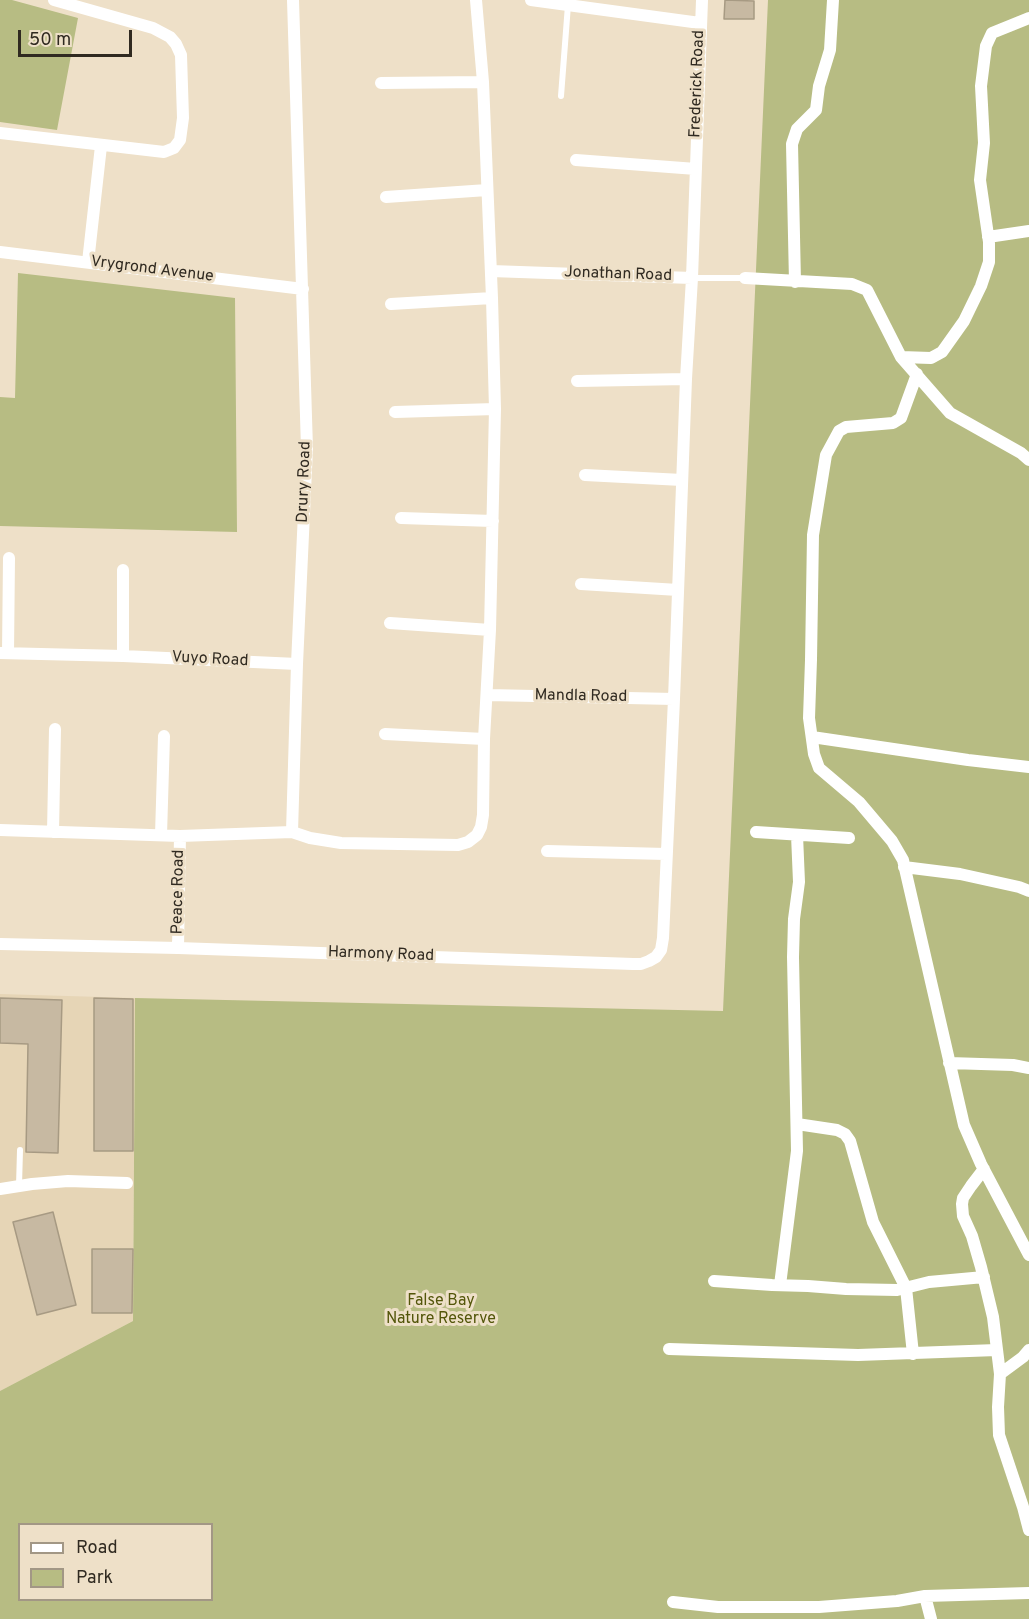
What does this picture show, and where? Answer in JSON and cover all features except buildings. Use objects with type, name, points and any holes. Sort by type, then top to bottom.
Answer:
[{"type":"street","points":[[0,133],[164,152],[174,148],[180,140],[183,118],[181,55],[170,37],[153,28],[54,0]]},
{"type":"street","name":"Drury Road","points":[[292,832],[297,664],[308,448],[293,0]]},
{"type":"street","points":[[0,830],[180,836],[292,832],[323,841],[341,843],[458,845],[468,842],[477,835],[483,815],[495,409],[483,82],[476,0]]},
{"type":"street","points":[[531,0],[700,23]]},
{"type":"street","name":"Frederick Road","points":[[692,278],[702,0]]},
{"type":"street","points":[[795,282],[792,144],[797,129],[816,110],[819,86],[830,50],[833,0]]},
{"type":"street","points":[[901,357],[931,358],[942,352],[964,321],[981,286],[989,262],[980,180],[984,142],[981,86],[986,46],[992,33],[1029,18]]},
{"type":"street","points":[[381,83],[483,82]]},
{"type":"street","points":[[88,262],[101,146]]},
{"type":"street","points":[[576,160],[696,169]]},
{"type":"street","points":[[386,197],[487,190]]},
{"type":"street","points":[[988,237],[1029,231]]},
{"type":"street","name":"Vrygrond Avenue","points":[[0,252],[303,289]]},
{"type":"street","name":"Jonathan Road","points":[[491,271],[692,278]]},
{"type":"street","name":"Harmony Road","points":[[0,944],[641,964],[656,957],[661,950],[663,938],[692,278]]},
{"type":"street","points":[[745,278],[852,284],[867,290],[901,357],[950,413],[1021,453],[1029,460]]},
{"type":"street","points":[[391,304],[492,298]]},
{"type":"street","points":[[916,374],[901,418],[893,423],[846,427],[839,431],[826,455],[813,535],[812,660],[808,718],[814,754],[819,768],[859,802],[892,841],[903,860],[964,1125],[984,1169],[1029,1254]]},
{"type":"street","points":[[578,381],[686,379]]},
{"type":"street","points":[[395,412],[495,409]]},
{"type":"street","points":[[585,475],[682,480]]},
{"type":"street","points":[[401,518],[492,521]]},
{"type":"street","name":"Vuyo Road","points":[[9,558],[4,653],[297,664]]},
{"type":"street","points":[[123,570],[123,656]]},
{"type":"street","points":[[581,584],[678,590]]},
{"type":"street","points":[[390,623],[490,630]]},
{"type":"street","name":"Mandla Road","points":[[488,695],[674,699]]},
{"type":"street","points":[[53,832],[55,729]]},
{"type":"street","points":[[386,734],[484,739]]},
{"type":"street","points":[[161,835],[164,736]]},
{"type":"street","points":[[812,737],[1029,767]]},
{"type":"street","points":[[756,832],[849,838]]},
{"type":"street","points":[[780,1285],[797,1151],[793,957],[794,919],[799,882],[798,835]]},
{"type":"street","name":"Peace Road","points":[[177,948],[180,836]]},
{"type":"street","points":[[547,851],[666,854]]},
{"type":"street","points":[[904,867],[960,874],[1029,891]]},
{"type":"street","points":[[949,1063],[1013,1065],[1029,1068]]},
{"type":"street","points":[[797,1124],[837,1130],[845,1134],[850,1141],[873,1222],[906,1288],[913,1354]]},
{"type":"street","points":[[984,1169],[963,1198],[963,1216],[972,1236],[993,1317],[1000,1374],[999,1435],[1029,1530]]},
{"type":"street","points":[[0,1190],[68,1181],[127,1183]]},
{"type":"street","points":[[714,1281],[897,1290],[929,1282],[984,1277]]},
{"type":"street","points":[[669,1349],[803,1354],[913,1354],[997,1350]]},
{"type":"street","points":[[1000,1374],[1029,1350]]},
{"type":"street","points":[[673,1602],[718,1607],[819,1607],[897,1601],[925,1596],[1029,1593]]},
{"type":"street","points":[[925,1596],[931,1619]]},
{"type":"lane","points":[[561,96],[568,5]]},
{"type":"lane","name":"Jonathan Road","points":[[692,278],[745,278]]},
{"type":"lane","points":[[19,1186],[20,1150]]},
{"type":"shaded area","points":[[0,994],[135,998],[133,1321],[0,1391]]},
{"type":"green space","points":[[0,0],[12,0],[78,18],[57,130],[0,122]]},
{"type":"green space","name":"False Bay Nature Reserve","points":[[768,0],[1029,0],[1029,1619],[0,1619],[0,1391],[133,1321],[135,998],[723,1011]]},
{"type":"green space","points":[[18,273],[235,298],[237,532],[0,526],[0,397],[15,398]]}]
